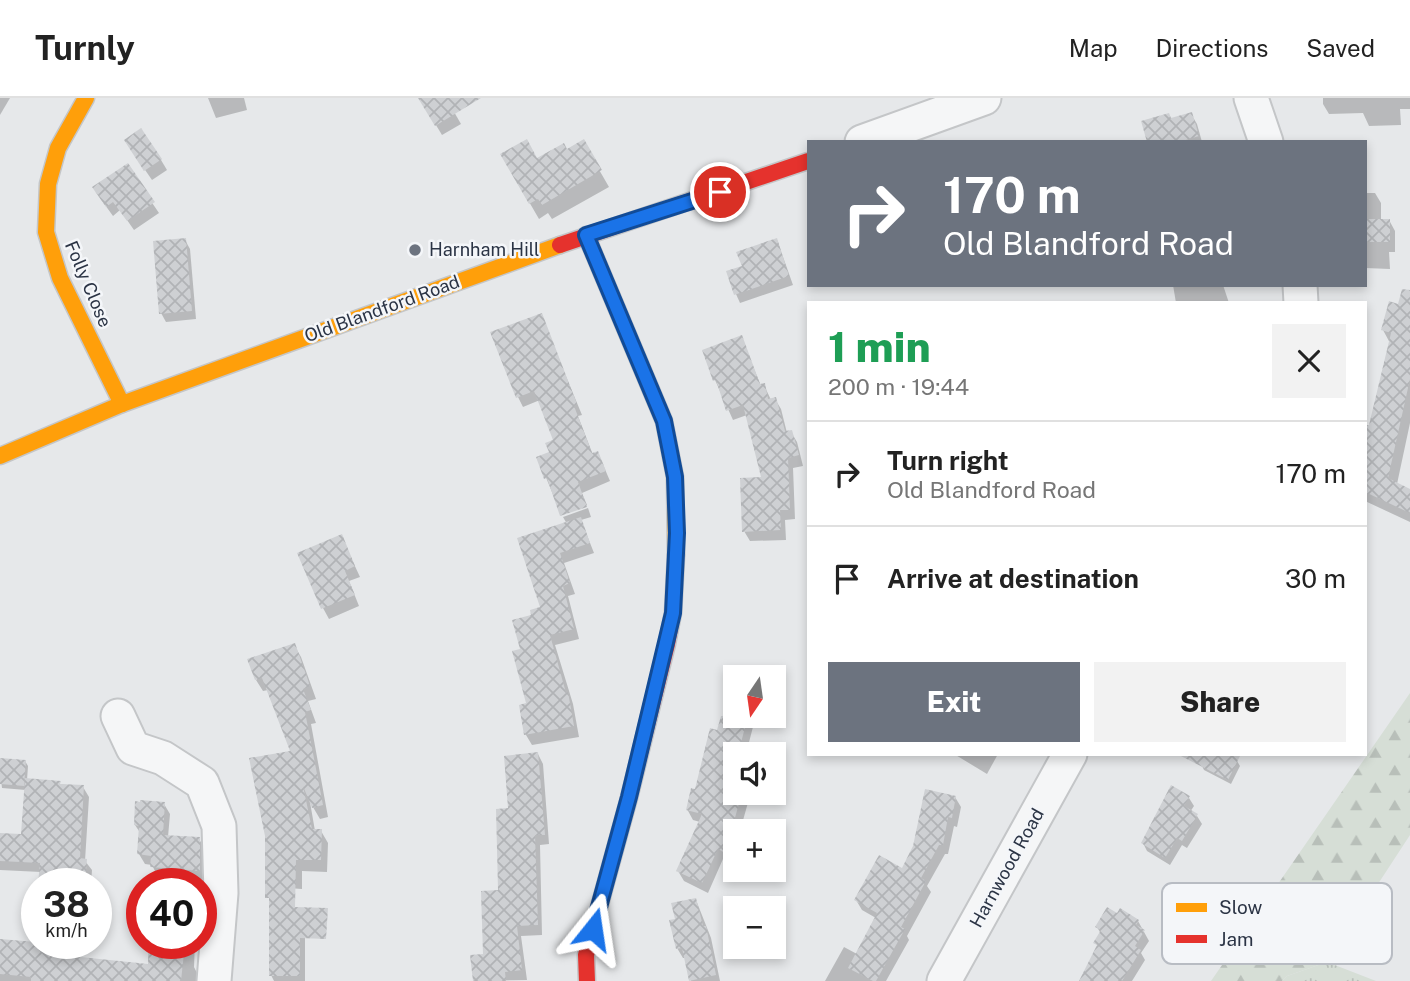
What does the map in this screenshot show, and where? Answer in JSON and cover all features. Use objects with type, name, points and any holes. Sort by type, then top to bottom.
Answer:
[{"type":"street","name":"Folly Close","points":[[86,98],[58,148],[48,184],[47,232],[60,278],[122,404]]},
{"type":"street","points":[[868,140],[984,98]]},
{"type":"street","points":[[1251,98],[1264,140]]},
{"type":"street","name":"Old Blandford Road","points":[[0,456],[122,404],[586,235],[698,200],[807,161]]},
{"type":"street","points":[[586,235],[664,421],[675,477],[677,533],[673,613],[629,797],[586,955],[586,981]]},
{"type":"street","points":[[118,716],[133,748],[163,758],[202,783],[219,826],[221,893],[214,981]]},
{"type":"street","name":"Harnwood Road","points":[[944,981],[1069,756]]},
{"type":"green space","points":[[1410,693],[1410,835],[1379,883],[1279,883],[1367,756]]},
{"type":"green space","points":[[1223,964],[1321,964],[1287,976],[1282,981],[1211,981]]},
{"type":"green space","points":[[1321,964],[1332,964],[1376,981],[1282,981],[1287,976]]},
{"type":"building","points":[[418,98],[481,98],[435,126]]},
{"type":"building","points":[[1192,112],[1199,136],[1186,140],[1146,140],[1141,121],[1169,113],[1171,118]]},
{"type":"building","points":[[141,128],[162,159],[144,171],[124,140]]},
{"type":"building","points":[[527,139],[537,158],[564,143],[567,149],[584,139],[602,170],[542,205],[538,199],[529,204],[500,154]]},
{"type":"building","points":[[128,163],[155,202],[127,221],[113,202],[106,207],[92,187]]},
{"type":"building","points":[[1367,219],[1390,219],[1390,242],[1367,242]]},
{"type":"building","points":[[186,238],[192,311],[159,314],[153,241]]},
{"type":"building","points":[[777,238],[789,276],[734,295],[726,271],[742,266],[736,252]]},
{"type":"building","points":[[1402,289],[1410,290],[1410,379],[1388,478],[1410,489],[1410,513],[1367,493],[1367,425],[1391,333],[1381,330],[1389,301],[1398,304]]},
{"type":"building","points":[[542,313],[577,404],[574,406],[592,453],[598,451],[606,471],[578,482],[587,507],[560,516],[547,478],[544,479],[536,457],[549,452],[545,443],[553,440],[534,391],[516,398],[490,332]]},
{"type":"building","points":[[742,335],[760,384],[765,383],[768,399],[776,397],[785,431],[792,430],[799,455],[788,458],[790,510],[780,510],[781,530],[742,532],[740,478],[761,477],[743,405],[726,411],[702,350]]},
{"type":"building","points":[[581,517],[590,543],[560,553],[570,583],[563,586],[574,629],[550,635],[566,693],[568,692],[574,726],[524,735],[519,705],[526,703],[512,651],[520,649],[512,620],[531,615],[530,610],[540,607],[517,538]]},
{"type":"building","points":[[342,534],[355,566],[345,571],[355,595],[321,609],[297,553]]},
{"type":"building","points":[[295,643],[310,686],[303,689],[311,710],[305,712],[323,805],[312,808],[303,786],[312,829],[322,829],[321,860],[296,860],[295,907],[328,908],[326,939],[300,938],[300,976],[269,976],[269,898],[265,898],[265,836],[249,758],[290,751],[262,678],[255,680],[247,659]]},
{"type":"building","points":[[721,716],[723,728],[745,728],[741,742],[723,742],[723,805],[739,805],[735,819],[723,819],[723,852],[718,849],[702,883],[676,871],[702,814],[686,810],[691,788],[695,789],[710,728],[717,730]]},
{"type":"building","points":[[538,752],[545,835],[535,835],[538,925],[517,926],[522,970],[505,972],[506,981],[473,981],[470,955],[483,954],[481,891],[498,890],[496,809],[508,808],[504,756]]},
{"type":"building","points":[[1181,756],[1240,756],[1228,780]]},
{"type":"building","points":[[0,758],[26,760],[24,786],[0,784]]},
{"type":"building","points":[[25,778],[84,785],[80,858],[87,859],[86,868],[40,868],[40,863],[0,861],[0,833],[21,834]]},
{"type":"building","points":[[1171,785],[1190,796],[1184,806],[1198,814],[1182,841],[1177,838],[1165,858],[1141,843]]},
{"type":"building","points":[[925,789],[956,796],[952,818],[948,817],[943,845],[939,845],[921,878],[926,881],[901,927],[905,929],[876,981],[873,981],[848,968],[877,913],[854,900],[879,855],[902,868],[913,846]]},
{"type":"building","points":[[135,801],[165,802],[163,835],[200,837],[200,868],[150,867],[151,856],[137,854],[139,826],[134,825]]},
{"type":"building","points":[[696,898],[703,926],[706,926],[716,975],[689,981],[682,948],[676,949],[669,920],[675,919],[671,903]]},
{"type":"building","points":[[1107,907],[1117,913],[1120,908],[1139,920],[1136,925],[1145,930],[1135,946],[1141,950],[1122,981],[1079,981],[1097,945],[1093,943],[1101,930],[1095,927]]},
{"type":"building","points":[[0,939],[21,941],[21,959],[100,959],[148,964],[148,959],[183,959],[181,981],[31,981],[31,977],[0,974]]},
{"type":"traffic: slow","points":[[86,98],[58,148],[48,184],[46,232],[60,278],[122,404]]},
{"type":"traffic: slow","points":[[586,235],[664,421],[675,477],[676,555]]},
{"type":"traffic: slow","points":[[0,456],[122,404],[560,245]]},
{"type":"traffic: jam","points":[[560,245],[807,161]]},
{"type":"traffic: jam","points":[[587,981],[586,955],[667,644],[673,613],[676,555]]},
{"type":"place","name":"Harnham Hill","points":[[415,250]]},
{"type":"route","points":[[593,929],[667,644],[673,613],[677,533],[675,477],[664,421],[586,235],[720,192]]}]
